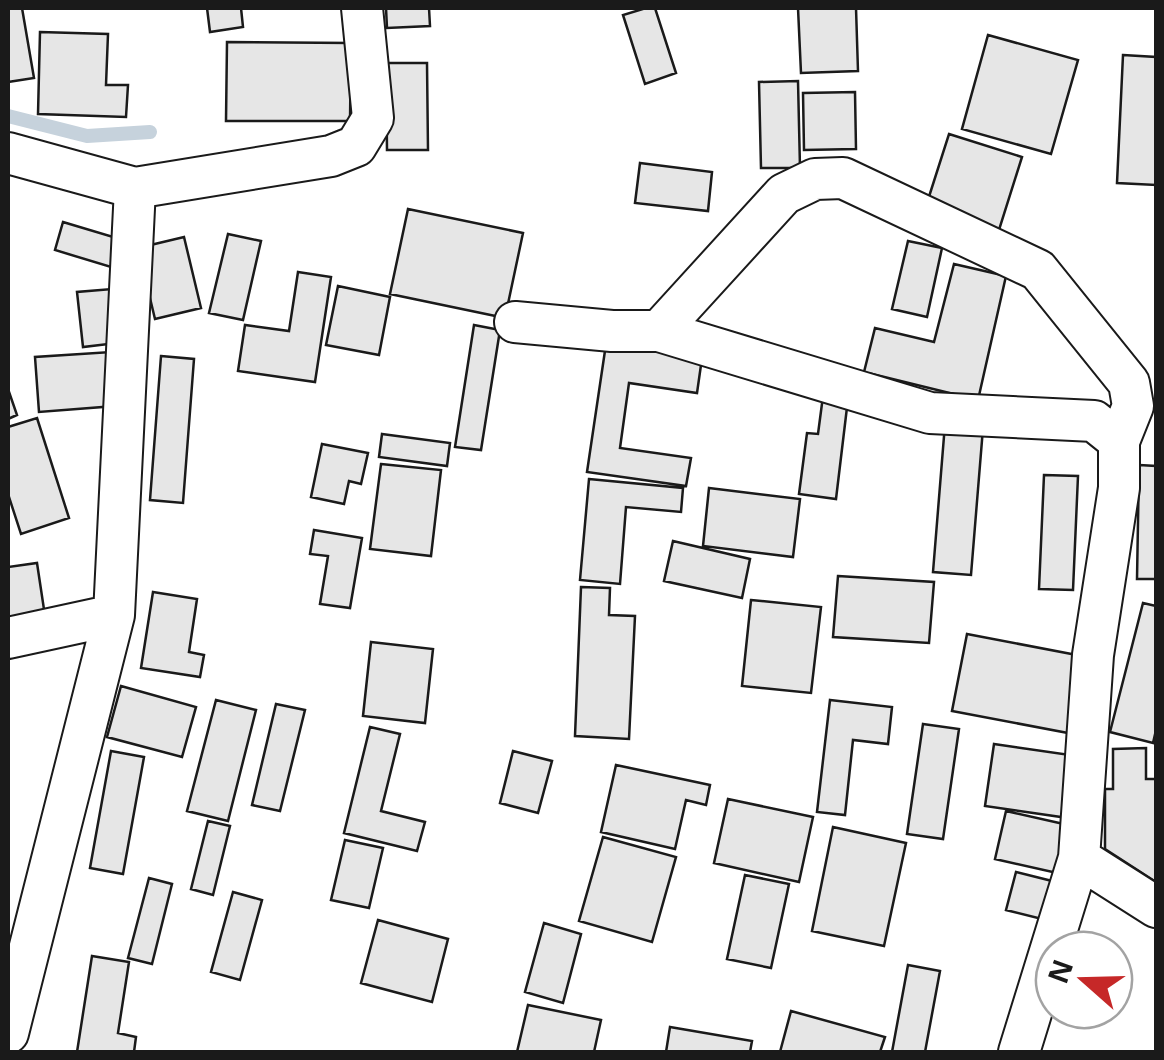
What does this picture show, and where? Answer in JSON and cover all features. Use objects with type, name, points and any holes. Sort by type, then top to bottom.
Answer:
[{"type":"street","points":[[8,154],[135,188],[331,156],[356,146],[373,118],[362,8]]},
{"type":"street","points":[[659,332],[784,194],[815,180],[844,178],[1038,270],[1130,384],[1132,406],[1119,441],[1119,488],[1094,655],[1078,858],[1018,1052]]},
{"type":"street","points":[[8,1033],[114,615],[135,188]]},
{"type":"street","points":[[515,322],[612,332],[659,332],[930,413],[1094,420],[1119,441]]},
{"type":"street","points":[[8,638],[114,615]]},
{"type":"street","points":[[1078,858],[1156,907]]},
{"type":"building","points":[[8,8],[22,8],[34,78],[8,82]]},
{"type":"building","points":[[207,8],[241,8],[243,27],[210,32]]},
{"type":"building","points":[[386,8],[429,8],[430,26],[387,28]]},
{"type":"building","points":[[655,8],[676,73],[645,84],[623,15]]},
{"type":"building","points":[[798,8],[856,8],[858,71],[801,73]]},
{"type":"building","points":[[40,32],[108,34],[106,85],[128,85],[126,117],[38,114]]},
{"type":"building","points":[[988,35],[1078,60],[1051,154],[962,129]]},
{"type":"building","points":[[227,42],[351,43],[350,121],[226,121]]},
{"type":"building","points":[[1123,55],[1156,57],[1156,185],[1117,183]]},
{"type":"building","points":[[386,63],[427,63],[428,150],[387,150]]},
{"type":"building","points":[[798,81],[800,168],[761,168],[759,82]]},
{"type":"building","points":[[855,92],[856,149],[804,150],[803,93]]},
{"type":"building","points":[[949,134],[1022,157],[999,230],[926,206]]},
{"type":"building","points":[[640,163],[712,172],[708,211],[635,203]]},
{"type":"building","points":[[408,209],[523,233],[505,318],[390,294]]},
{"type":"building","points":[[63,222],[120,239],[111,267],[55,250]]},
{"type":"building","points":[[228,234],[261,241],[243,320],[209,313]]},
{"type":"building","points":[[184,237],[201,308],[155,319],[138,248]]},
{"type":"building","points":[[908,241],[942,248],[927,317],[892,309]]},
{"type":"building","points":[[954,264],[1006,276],[978,400],[864,372],[875,328],[934,342]]},
{"type":"building","points":[[298,272],[331,277],[315,382],[238,371],[245,325],[289,331]]},
{"type":"building","points":[[338,286],[390,297],[379,355],[326,345]]},
{"type":"building","points":[[112,289],[117,343],[83,347],[77,292]]},
{"type":"building","points":[[474,325],[500,330],[481,450],[455,447]]},
{"type":"building","points":[[606,344],[702,358],[697,393],[629,383],[620,448],[691,458],[686,486],[587,472]]},
{"type":"building","points":[[111,352],[115,406],[39,412],[35,357]]},
{"type":"building","points":[[161,356],[194,359],[183,503],[150,500]]},
{"type":"building","points":[[8,389],[17,415],[8,419]]},
{"type":"building","points":[[823,396],[848,399],[836,499],[799,494],[807,433],[818,434]]},
{"type":"building","points":[[37,418],[69,518],[21,534],[8,494],[8,427]]},
{"type":"building","points":[[945,424],[983,428],[971,575],[933,572]]},
{"type":"building","points":[[382,434],[450,443],[447,466],[379,457]]},
{"type":"building","points":[[322,444],[368,453],[361,484],[349,481],[344,504],[311,497]]},
{"type":"building","points":[[381,464],[441,470],[431,556],[370,549]]},
{"type":"building","points":[[1139,465],[1156,466],[1156,579],[1137,579]]},
{"type":"building","points":[[1044,475],[1078,476],[1073,590],[1039,589]]},
{"type":"building","points":[[589,479],[683,488],[681,512],[626,507],[620,584],[580,580]]},
{"type":"building","points":[[709,488],[800,499],[793,557],[703,546]]},
{"type":"building","points":[[314,530],[362,538],[350,608],[320,604],[328,556],[310,554]]},
{"type":"building","points":[[673,541],[750,559],[742,598],[664,581]]},
{"type":"building","points":[[37,563],[45,616],[8,622],[8,567]]},
{"type":"building","points":[[838,576],[934,582],[929,643],[833,637]]},
{"type":"building","points":[[581,587],[610,588],[609,615],[635,616],[629,739],[575,736]]},
{"type":"building","points":[[153,592],[197,599],[189,652],[204,655],[200,677],[141,668]]},
{"type":"building","points":[[751,600],[821,607],[811,693],[742,686]]},
{"type":"building","points":[[1143,603],[1156,606],[1153,743],[1110,732]]},
{"type":"building","points":[[967,634],[1082,656],[1068,733],[952,711]]},
{"type":"building","points":[[371,642],[433,649],[425,723],[363,716]]},
{"type":"building","points":[[121,686],[196,707],[182,757],[107,737]]},
{"type":"building","points":[[216,700],[256,710],[228,821],[187,811]]},
{"type":"building","points":[[830,700],[892,707],[888,744],[853,740],[845,815],[817,812]]},
{"type":"building","points":[[276,704],[305,710],[280,811],[252,805]]},
{"type":"building","points":[[923,724],[959,729],[943,839],[907,834]]},
{"type":"building","points":[[370,727],[400,734],[381,811],[425,822],[417,851],[344,833]]},
{"type":"building","points":[[994,744],[1077,756],[1068,818],[985,806]]},
{"type":"building","points":[[1146,748],[1146,779],[1156,779],[1156,882],[1105,849],[1105,789],[1113,789],[1113,749]]},
{"type":"building","points":[[111,751],[144,757],[123,874],[90,868]]},
{"type":"building","points":[[513,751],[552,761],[538,813],[500,803]]},
{"type":"building","points":[[616,765],[710,785],[706,805],[686,800],[675,849],[601,832]]},
{"type":"building","points":[[728,799],[813,817],[799,882],[714,863]]},
{"type":"building","points":[[1006,811],[1077,827],[1066,875],[995,859]]},
{"type":"building","points":[[208,821],[230,826],[213,895],[191,889]]},
{"type":"building","points":[[833,827],[906,843],[884,946],[812,931]]},
{"type":"building","points":[[603,837],[676,857],[652,942],[579,921]]},
{"type":"building","points":[[345,840],[383,848],[369,908],[331,900]]},
{"type":"building","points":[[1016,872],[1060,883],[1050,921],[1006,910]]},
{"type":"building","points":[[745,875],[789,884],[771,968],[727,959]]},
{"type":"building","points":[[149,878],[172,884],[152,964],[128,958]]},
{"type":"building","points":[[233,892],[262,900],[240,980],[211,972]]},
{"type":"building","points":[[378,920],[448,939],[432,1002],[361,983]]},
{"type":"building","points":[[544,923],[581,934],[563,1003],[525,992]]},
{"type":"building","points":[[92,956],[129,962],[118,1033],[136,1037],[134,1052],[77,1052]]},
{"type":"building","points":[[908,965],[940,971],[925,1052],[892,1052]]},
{"type":"building","points":[[528,1005],[601,1020],[594,1052],[517,1052]]},
{"type":"building","points":[[791,1011],[885,1037],[880,1052],[780,1052]]},
{"type":"building","points":[[670,1027],[752,1041],[750,1052],[666,1052]]},
{"type":"waterway","points":[[8,116],[87,136],[150,132]]}]
